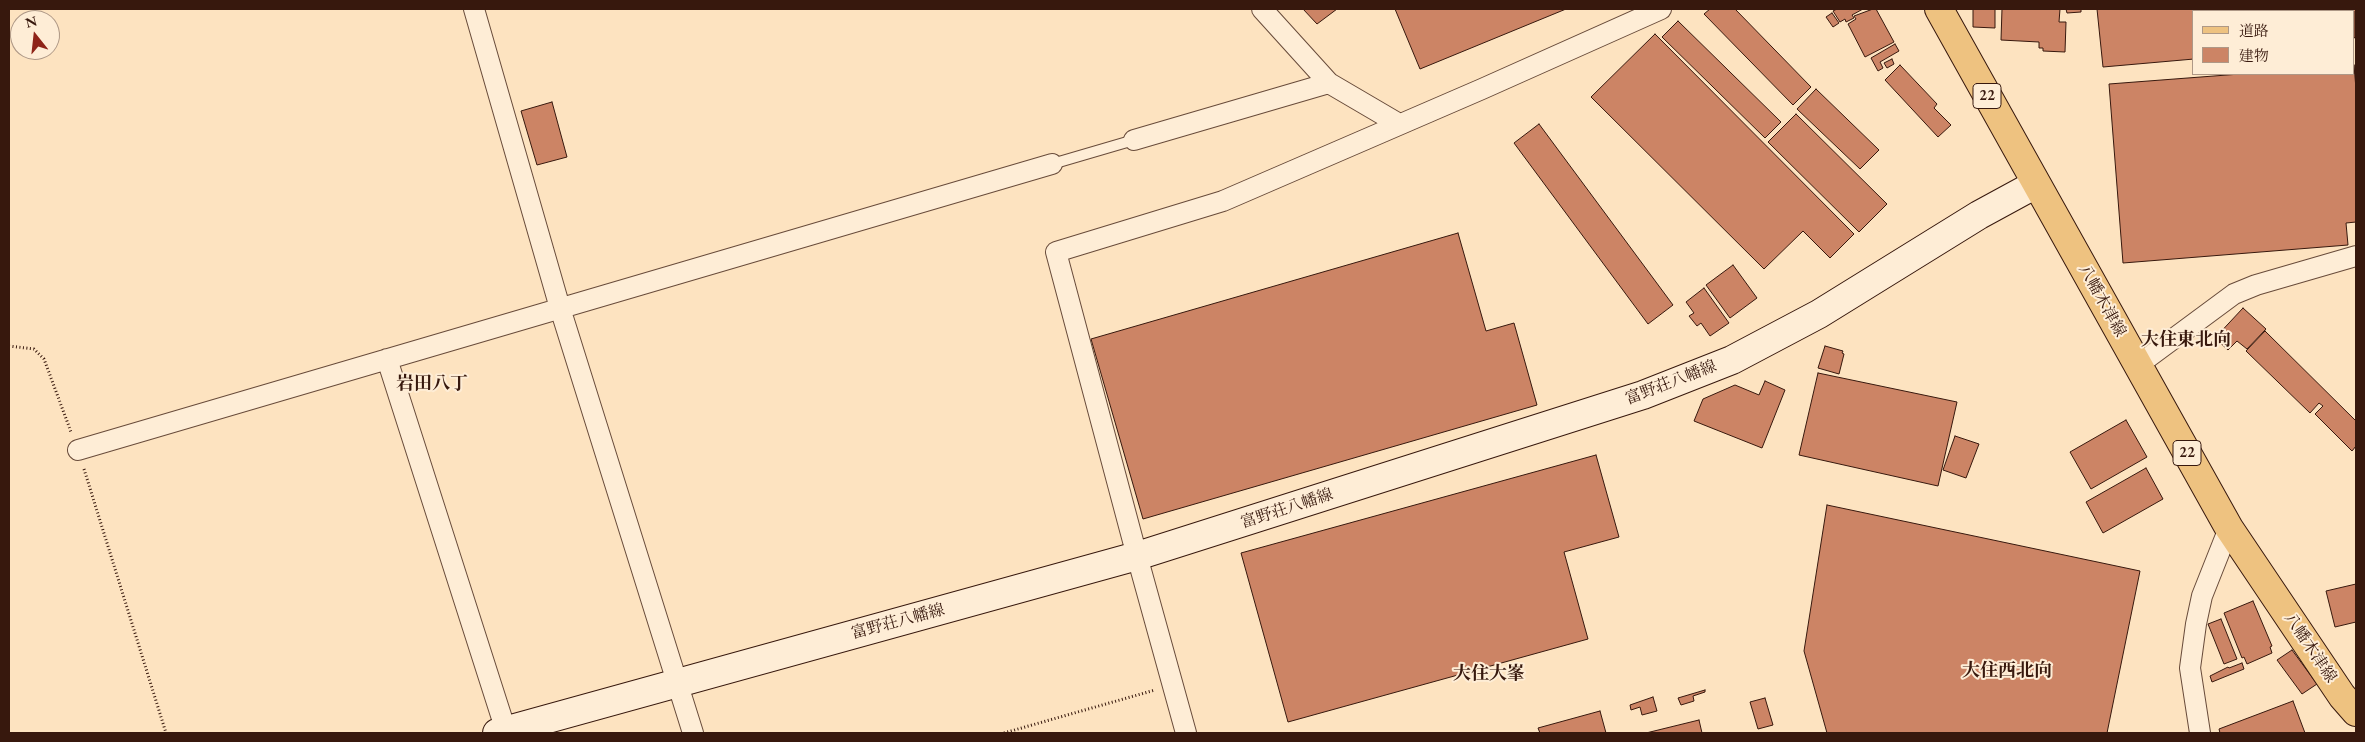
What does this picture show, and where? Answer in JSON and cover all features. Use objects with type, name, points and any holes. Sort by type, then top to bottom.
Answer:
[{"type":"main road","name":"八幡木津線","points":[[1939,9],[2229,528],[2342,696],[2356,712]]},
{"type":"main road","name":"富野荘八幡線","points":[[502,732],[1136,556],[1643,395],[1732,360],[1819,314],[1979,215],[2036,184]]},
{"type":"street","points":[[474,9],[560,308],[693,733]]},
{"type":"street","points":[[1262,9],[1329,83],[1399,124]]},
{"type":"street","points":[[1186,733],[1174,684],[1136,556],[1056,252],[1223,201],[1482,90],[1661,9]]},
{"type":"street","points":[[1134,140],[1329,83]]},
{"type":"street","points":[[78,450],[1052,164]]},
{"type":"street","points":[[2138,365],[2234,294],[2256,285],[2356,256]]},
{"type":"street","points":[[388,359],[502,732]]},
{"type":"street","points":[[2200,733],[2190,668],[2196,624],[2202,596],[2229,528]]},
{"type":"lane","points":[[1052,164],[1134,140]]},
{"type":"path","points":[[9,346],[34,349],[44,359],[78,450],[166,733]]},
{"type":"path","points":[[1004,733],[1174,684]]},
{"type":"building","points":[[1303,9],[1337,9],[1317,24]]},
{"type":"building","points":[[1395,9],[1566,9],[1420,69]]},
{"type":"building","points":[[1710,9],[1735,9],[1811,87],[1793,105],[1704,14]]},
{"type":"building","points":[[1837,9],[1863,9],[1852,15],[1854,18],[1846,22],[1845,19],[1840,22],[1833,11]]},
{"type":"building","points":[[1876,9],[1894,42],[1865,57],[1848,24],[1856,19],[1854,16]]},
{"type":"building","points":[[1973,9],[1995,9],[1995,28],[1973,27]]},
{"type":"building","points":[[2002,9],[2060,9],[2059,22],[2066,22],[2065,52],[2043,51],[2043,48],[2039,48],[2039,42],[2001,40]]},
{"type":"building","points":[[2066,9],[2081,9],[2081,12],[2067,13]]},
{"type":"building","points":[[2097,9],[2220,10],[2192,10],[2192,59],[2103,67]]},
{"type":"building","points":[[2356,9],[2356,37],[2355,10],[2228,10]]},
{"type":"building","points":[[1832,13],[1839,23],[1833,27],[1826,17]]},
{"type":"building","points":[[1678,21],[1781,122],[1765,138],[1662,37]]},
{"type":"building","points":[[1655,34],[1854,234],[1830,258],[1803,231],[1764,269],[1591,97]]},
{"type":"building","points":[[1895,44],[1899,51],[1880,62],[1883,68],[1878,71],[1871,58]]},
{"type":"building","points":[[1892,59],[1894,64],[1887,68],[1884,63]]},
{"type":"building","points":[[1900,65],[1937,104],[1934,108],[1951,125],[1938,137],[1885,80]]},
{"type":"building","points":[[2227,75],[2355,75],[2356,222],[2346,223],[2348,245],[2123,263],[2109,84]]},
{"type":"building","points":[[1816,89],[1879,150],[1860,169],[1797,109]]},
{"type":"building","points":[[552,102],[567,157],[537,165],[521,111]]},
{"type":"building","points":[[1796,114],[1887,204],[1859,232],[1768,142]]},
{"type":"building","points":[[1539,124],[1673,305],[1648,324],[1514,143]]},
{"type":"building","points":[[1458,233],[1486,331],[1514,323],[1537,405],[1143,519],[1091,339]]},
{"type":"building","points":[[1733,265],[1757,298],[1730,318],[1706,285]]},
{"type":"building","points":[[1704,288],[1729,323],[1710,336],[1701,323],[1697,326],[1689,316],[1694,313],[1686,302]]},
{"type":"building","points":[[2243,308],[2266,329],[2247,349],[2237,341],[2228,350],[2215,338]]},
{"type":"building","points":[[2265,331],[2356,421],[2356,446],[2352,451],[2315,414],[2323,406],[2319,403],[2310,413],[2246,351]]},
{"type":"building","points":[[1825,346],[1843,351],[1839,374],[1818,368]]},
{"type":"building","points":[[1818,373],[1957,402],[1938,486],[1799,455]]},
{"type":"building","points":[[1765,381],[1785,390],[1762,448],[1694,421],[1703,399],[1735,385],[1759,395]]},
{"type":"building","points":[[2126,420],[2147,457],[2091,489],[2070,452]]},
{"type":"building","points":[[1955,436],[1979,444],[1966,478],[1943,470]]},
{"type":"building","points":[[1596,455],[1619,537],[1564,552],[1588,639],[1288,722],[1241,553]]},
{"type":"building","points":[[2146,468],[2163,499],[2103,533],[2086,502]]},
{"type":"building","points":[[1827,505],[2140,571],[2107,733],[1827,733],[1804,651]]},
{"type":"building","points":[[2356,584],[2356,622],[2335,627],[2326,591]]},
{"type":"building","points":[[2253,601],[2272,646],[2270,647],[2272,653],[2247,664],[2244,657],[2242,658],[2224,613]]},
{"type":"building","points":[[2221,619],[2237,659],[2224,664],[2208,624]]},
{"type":"building","points":[[2292,650],[2317,684],[2302,694],[2277,660]]},
{"type":"building","points":[[2242,663],[2244,669],[2212,682],[2210,676],[2228,667]]},
{"type":"building","points":[[1705,690],[1705,692],[1693,696],[1694,701],[1681,705],[1678,698]]},
{"type":"building","points":[[1653,697],[1657,711],[1642,715],[1640,707],[1631,710],[1630,705]]},
{"type":"building","points":[[1765,698],[1773,725],[1758,729],[1750,702]]},
{"type":"building","points":[[2293,701],[2305,733],[2220,733],[2219,729]]},
{"type":"building","points":[[1600,711],[1606,733],[1540,733],[1538,728]]},
{"type":"building","points":[[1699,720],[1702,733],[1646,733]]},
{"type":"district","name":"大住東北向","points":[[2186,340]]},
{"type":"district","name":"岩田八丁","points":[[432,384]]},
{"type":"district","name":"大住西北向","points":[[2007,671]]},
{"type":"district","name":"大住大峯","points":[[1489,674]]}]
